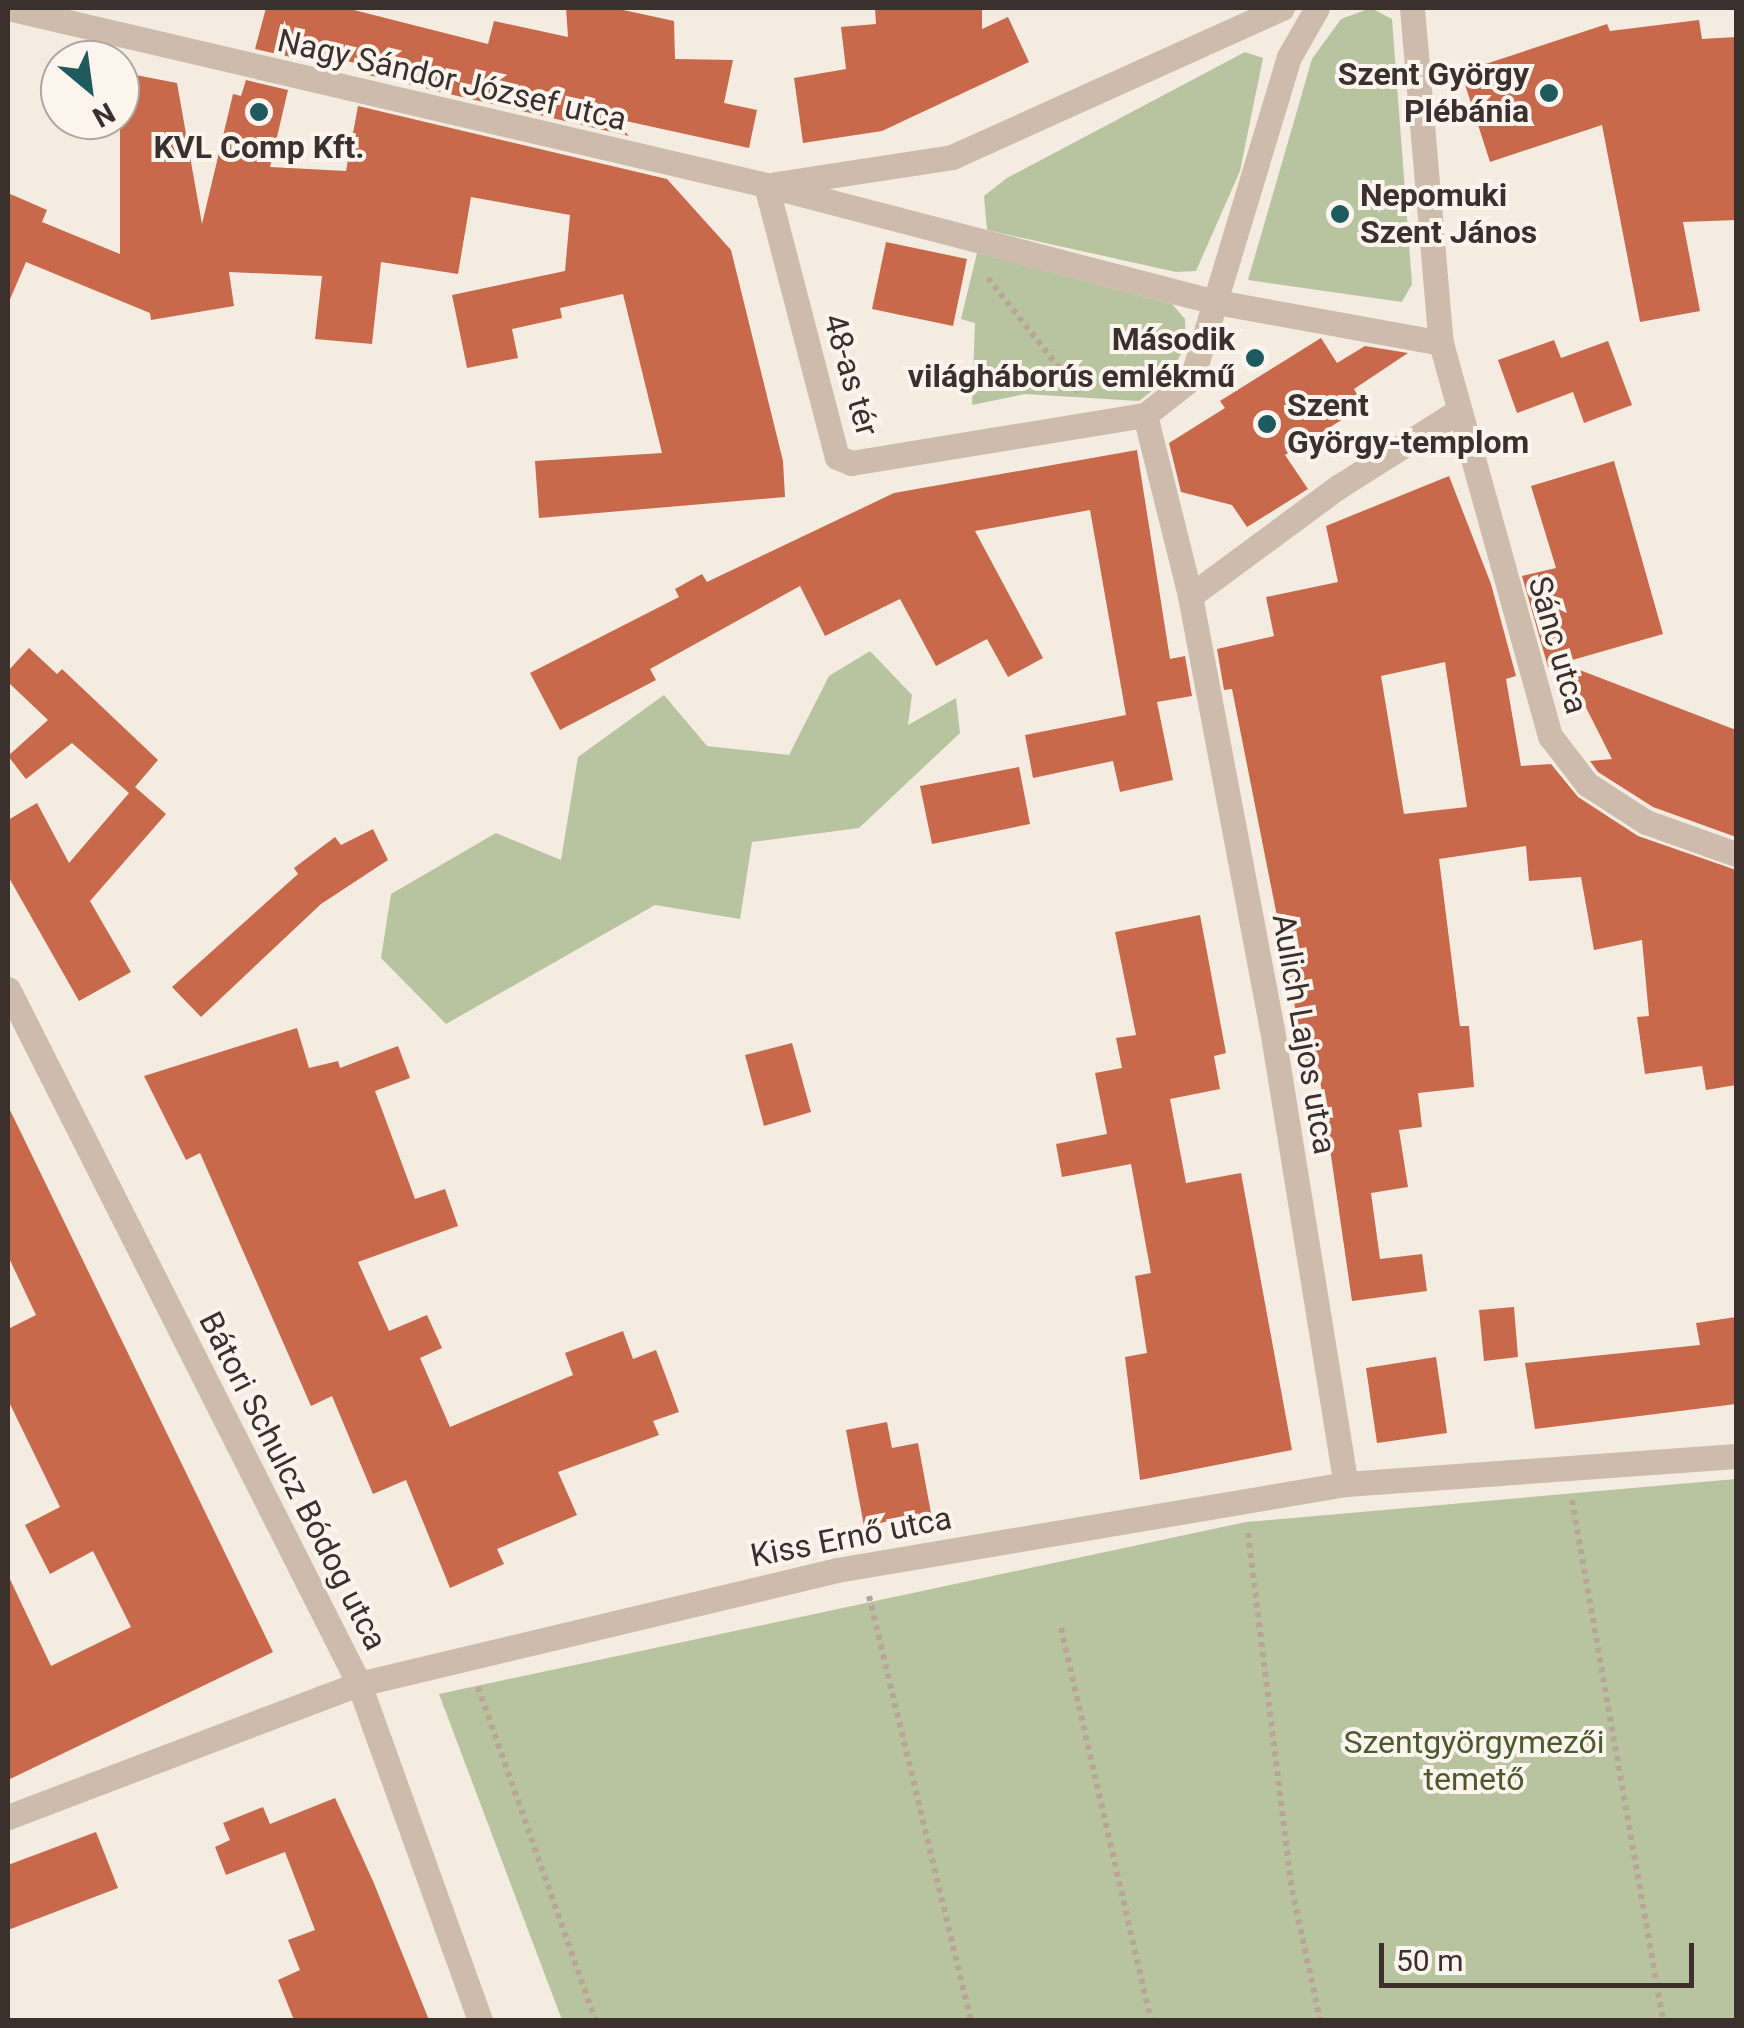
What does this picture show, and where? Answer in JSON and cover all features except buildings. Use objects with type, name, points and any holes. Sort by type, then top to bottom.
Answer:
[{"type":"street","name":"Nagy Sándor József utca","points":[[8,8],[766,185]]},
{"type":"street","points":[[766,185],[952,158],[1282,8]]},
{"type":"street","name":"48-as tér","points":[[766,185],[837,457],[851,463],[1145,415],[1192,378],[1211,301],[1289,56],[1316,8]]},
{"type":"street","points":[[1145,415],[1190,596],[1338,487],[1458,411],[1441,343],[1412,8]]},
{"type":"street","points":[[766,185],[1211,301],[1441,343]]},
{"type":"street","name":"Sánc utca","points":[[1458,411],[1550,736],[1587,784],[1646,822],[1736,854]]},
{"type":"street","name":"Aulich Lajos utca","points":[[1190,596],[1272,1029],[1346,1484]]},
{"type":"street","name":"Bátori Schulcz Bódog utca","points":[[8,989],[359,1684],[480,2020]]},
{"type":"street","name":"Kiss Ernő utca","points":[[8,1817],[359,1684],[467,1655],[838,1570],[1243,1497],[1346,1484],[1736,1456]]},
{"type":"path","points":[[952,234],[1104,421]]},
{"type":"path","points":[[1566,1468],[1662,2020]]},
{"type":"path","points":[[1243,1497],[1292,1890],[1320,2020]]},
{"type":"path","points":[[866,1582],[970,2020]]},
{"type":"path","points":[[1061,1628],[1151,2020]]},
{"type":"path","points":[[467,1655],[596,2020]]},
{"type":"green space","points":[[1371,8],[1392,19],[1412,284],[1402,302],[1248,280],[1312,59],[1341,19]]},
{"type":"green space","points":[[1245,52],[1263,58],[1240,171],[1196,271],[1176,272],[987,230],[984,196],[1007,178]]},
{"type":"green space","points":[[977,253],[1172,304],[1185,319],[1186,346],[1166,380],[1139,401],[1025,394],[972,405],[975,323],[961,319]]},
{"type":"green space","points":[[870,651],[912,695],[908,725],[956,698],[960,733],[859,828],[752,842],[740,919],[655,905],[446,1024],[381,958],[391,894],[496,833],[561,860],[578,757],[664,695],[707,746],[789,755],[829,676]]},
{"type":"green space","name":"Szentgyörgymezői temető","points":[[1736,1479],[1736,2020],[562,2020],[439,1694],[1246,1522]]},
{"type":"place","name":"Szent György Plébánia","points":[[1549,93]]},
{"type":"place","name":"KVL Comp Kft.","points":[[259,112]]},
{"type":"place","name":"Nepomuki Szent János","points":[[1340,214]]},
{"type":"place","name":"Második világháborús emlékmű","points":[[1255,358]]},
{"type":"place","name":"Szent György-templom","points":[[1267,424]]}]
